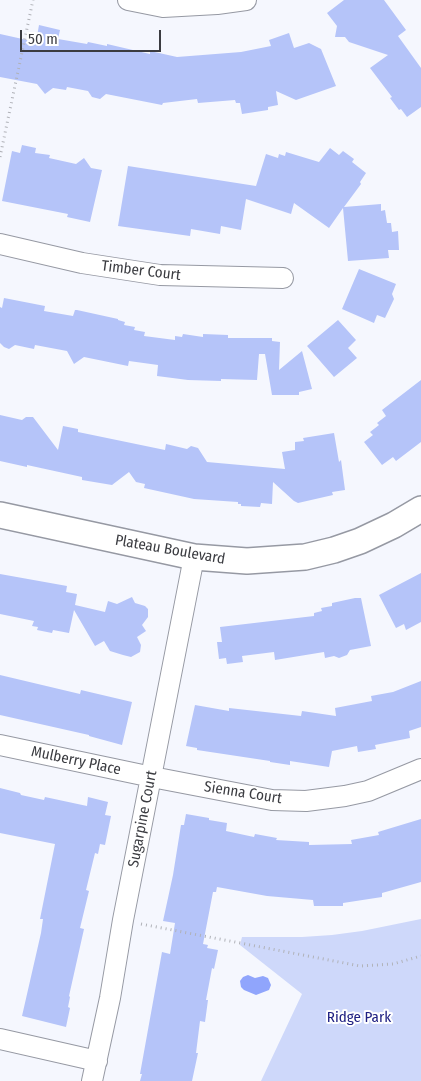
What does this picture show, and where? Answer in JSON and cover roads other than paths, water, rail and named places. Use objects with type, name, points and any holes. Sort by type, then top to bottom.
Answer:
[{"type":"street","points":[[128,0],[163,6],[217,4],[246,0]]},
{"type":"street","name":"Timber Court","points":[[0,244],[82,263],[160,275],[284,278]]},
{"type":"street","name":"Plateau Boulevard","points":[[0,515],[194,557],[247,561],[305,557],[334,550],[360,541],[394,525],[421,509]]},
{"type":"street","name":"Sugarpine Court","points":[[92,1081],[194,557]]},
{"type":"street","name":"Mulberry Place","points":[[0,745],[152,777]]},
{"type":"street","name":"Sienna Court","points":[[152,777],[272,800],[306,801],[328,799],[368,791],[421,769]]},
{"type":"street","points":[[0,1039],[97,1061]]},
{"type":"water","points":[[248,975],[255,978],[263,976],[268,978],[271,985],[269,990],[256,995],[244,990],[241,987],[240,981]]},
{"type":"park label","name":"Ridge Park","points":[[359,1018]]}]
